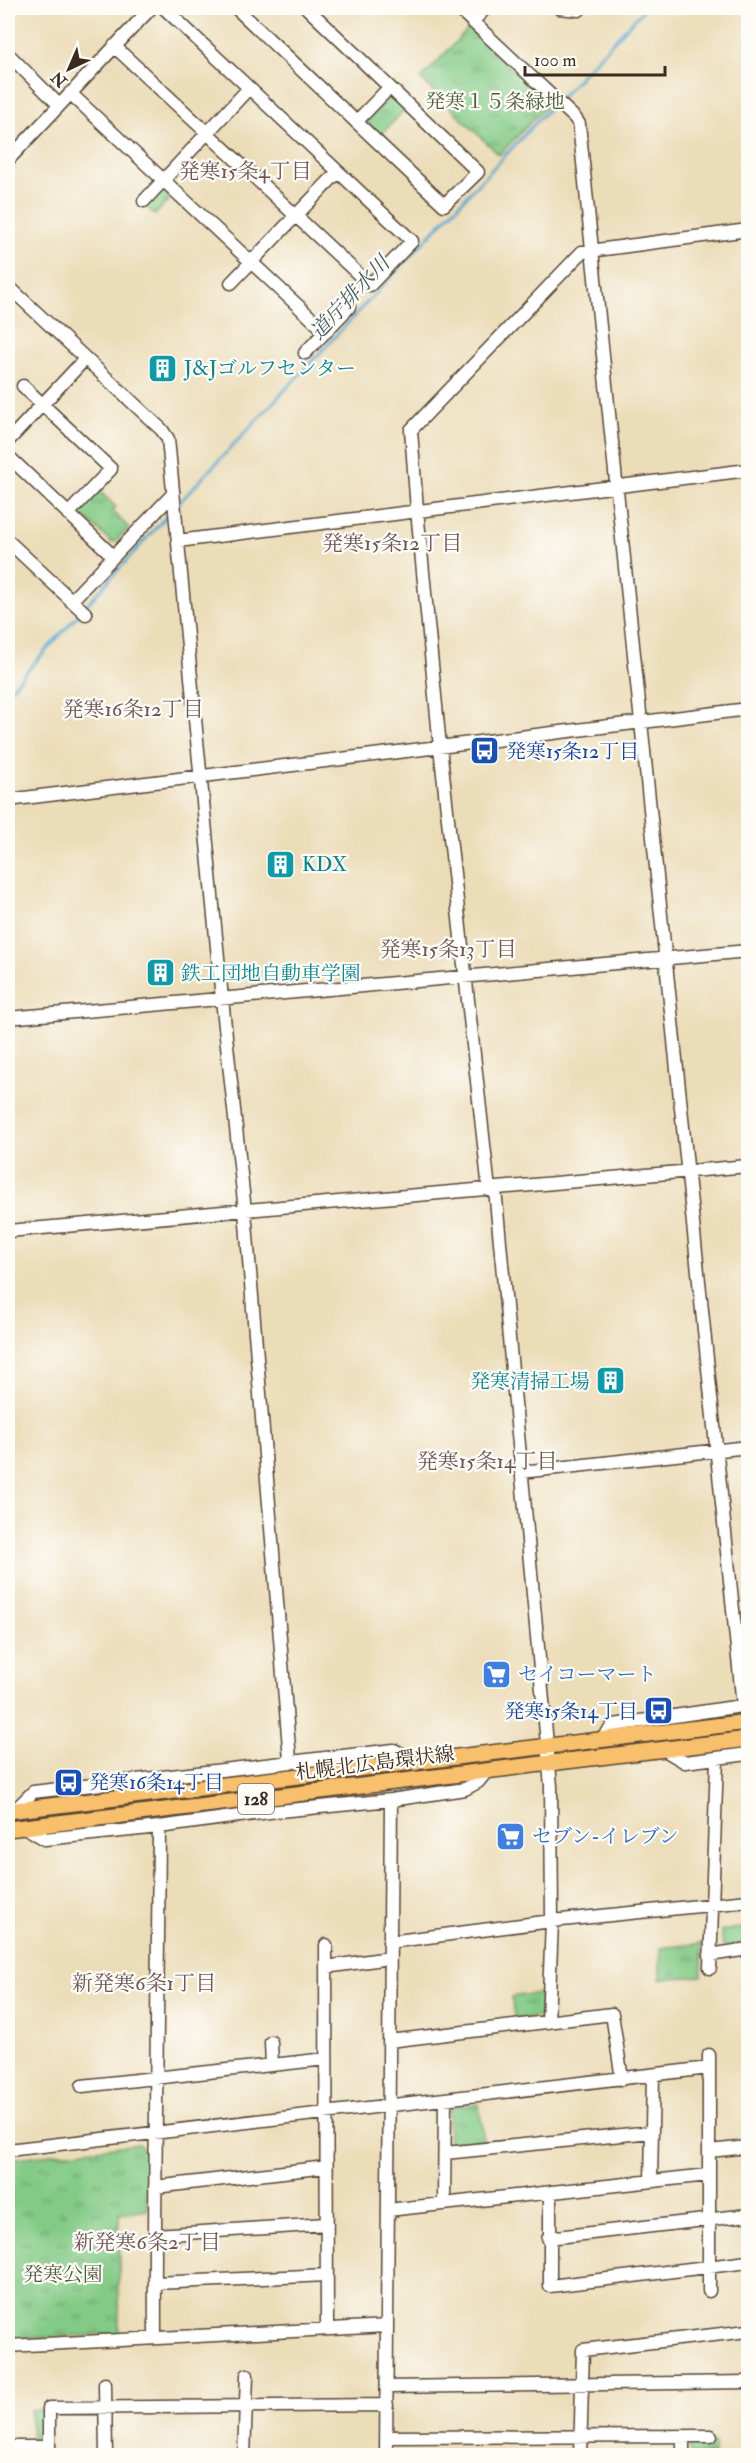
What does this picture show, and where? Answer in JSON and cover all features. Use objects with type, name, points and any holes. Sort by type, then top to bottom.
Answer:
[{"type":"main road","name":"札幌北広島環状線","points":[[11,1811],[416,1764],[748,1722]]},
{"type":"main road","name":"札幌北広島環状線","points":[[8,1829],[748,1739]]},
{"type":"street","points":[[8,160],[151,8]]},
{"type":"street","points":[[114,46],[370,285],[412,242],[165,8]]},
{"type":"street","points":[[236,8],[444,205],[478,172],[307,8]]},
{"type":"street","points":[[458,8],[563,106],[579,124],[664,958],[746,1706],[614,1725],[601,1740]]},
{"type":"street","points":[[472,22],[486,8]]},
{"type":"street","points":[[559,8],[579,10],[581,8]]},
{"type":"street","points":[[8,54],[59,105]]},
{"type":"street","points":[[144,201],[249,88]]},
{"type":"street","points":[[356,122],[389,88]]},
{"type":"street","points":[[70,93],[326,332]]},
{"type":"street","points":[[231,283],[338,172]]},
{"type":"street","points":[[548,2022],[552,1920],[549,1763],[492,1190],[440,747],[411,430],[582,252],[748,230]]},
{"type":"street","points":[[8,286],[162,430],[168,440],[222,999],[245,1211],[290,1761]]},
{"type":"street","points":[[305,353],[349,307]]},
{"type":"street","points":[[8,441],[85,359]]},
{"type":"street","points":[[23,386],[111,469],[68,514]]},
{"type":"street","points":[[8,456],[113,556]]},
{"type":"street","points":[[178,541],[748,470]]},
{"type":"street","points":[[72,602],[113,556],[173,497]]},
{"type":"street","points":[[8,541],[86,614]]},
{"type":"street","points":[[8,800],[748,709]]},
{"type":"street","points":[[8,1018],[748,951]]},
{"type":"street","points":[[8,1231],[748,1166]]},
{"type":"street","points":[[521,1472],[748,1447]]},
{"type":"street","points":[[663,1749],[685,1762],[748,1754]]},
{"type":"street","points":[[11,1811],[33,1792],[290,1761],[394,1750],[410,1758],[416,1764]]},
{"type":"street","points":[[710,1968],[717,1758]]},
{"type":"street","points":[[25,1827],[45,1839],[391,1800],[465,1789],[478,1782],[487,1771]]},
{"type":"street","points":[[386,2456],[388,1942],[391,1800]]},
{"type":"street","points":[[155,2338],[154,2187],[157,2133],[159,1827]]},
{"type":"street","points":[[388,1942],[552,1920],[748,1901]]},
{"type":"street","points":[[326,1945],[327,2329]]},
{"type":"street","points":[[710,1955],[748,1949]]},
{"type":"street","points":[[326,1967],[389,1958]]},
{"type":"street","points":[[389,2041],[612,2014],[622,2079]]},
{"type":"street","points":[[271,2042],[272,2065]]},
{"type":"street","points":[[82,2086],[326,2059]]},
{"type":"street","points":[[8,2150],[622,2079],[653,2075],[709,2061],[710,2291]]},
{"type":"street","points":[[651,2181],[653,2075]]},
{"type":"street","points":[[444,2204],[445,2100]]},
{"type":"street","points":[[445,2153],[651,2132]]},
{"type":"street","points":[[710,2151],[748,2147]]},
{"type":"street","points":[[154,2187],[327,2167]]},
{"type":"street","points":[[388,2210],[708,2175]]},
{"type":"street","points":[[550,2193],[549,2286],[748,2262]]},
{"type":"street","points":[[548,2238],[748,2215]]},
{"type":"street","points":[[155,2235],[327,2224]]},
{"type":"street","points":[[155,2283],[327,2276]]},
{"type":"street","points":[[8,2346],[387,2326]]},
{"type":"street","points":[[580,2456],[583,2350],[748,2331]]},
{"type":"street","points":[[244,2456],[247,2375]]},
{"type":"street","points":[[387,2387],[748,2382]]},
{"type":"street","points":[[105,2385],[106,2456]]},
{"type":"street","points":[[8,2447],[49,2451],[49,2408],[387,2405]]},
{"type":"street","points":[[683,2436],[683,2456]]},
{"type":"street","points":[[386,2437],[711,2436]]},
{"type":"green space","name":"発寒１５条緑地","points":[[469,28],[549,103],[499,155],[421,79]]},
{"type":"green space","points":[[389,97],[393,97],[405,109],[380,136],[367,123],[367,120]]},
{"type":"green space","points":[[161,189],[173,195],[155,215],[145,206]]},
{"type":"green space","points":[[99,491],[116,507],[112,511],[129,528],[115,542],[111,542],[81,514],[81,510]]},
{"type":"green space","points":[[747,1927],[748,1944],[723,1946],[721,1931]]},
{"type":"green space","points":[[702,1943],[702,1976],[660,1979],[660,1948]]},
{"type":"green space","points":[[540,1993],[541,2015],[515,2019],[511,1997]]},
{"type":"green space","points":[[479,2104],[484,2143],[452,2149],[449,2145],[448,2110],[453,2107]]},
{"type":"green space","name":"発寒公園","points":[[139,2144],[148,2157],[147,2210],[119,2214],[119,2334],[8,2339],[8,2159]]},
{"type":"green space","points":[[44,2409],[44,2438],[41,2441],[32,2441],[30,2410]]},
{"type":"green space","points":[[693,2441],[714,2443],[714,2455],[690,2455],[690,2445]]},
{"type":"waterway","name":"道庁排水川","points":[[560,98],[645,8]]},
{"type":"waterway","name":"道庁排水川","points":[[178,504],[555,102]]},
{"type":"waterway","name":"道庁排水川","points":[[83,609],[171,511]]},
{"type":"waterway","name":"道庁排水川","points":[[8,692],[79,614]]},
{"type":"place","name":"J&Jゴルフセンター","points":[[163,368]]},
{"type":"place","name":"発寒15条12丁目","points":[[485,751]]},
{"type":"place","name":"KDX","points":[[281,864]]},
{"type":"place","name":"鉄工団地自動車学園","points":[[160,973]]},
{"type":"place","name":"発寒清掃工場","points":[[611,1381]]},
{"type":"place","name":"セイコーマート","points":[[497,1674]]},
{"type":"place","name":"発寒15条14丁目","points":[[659,1711]]},
{"type":"place","name":"発寒16条14丁目","points":[[68,1782]]},
{"type":"place","name":"セブン-イレブン","points":[[511,1836]]},
{"type":"district","name":"発寒15条4丁目","points":[[245,171]]},
{"type":"district","name":"発寒15条12丁目","points":[[392,543]]},
{"type":"district","name":"発寒16条12丁目","points":[[133,709]]},
{"type":"district","name":"発寒15条13丁目","points":[[448,949]]},
{"type":"district","name":"発寒15条14丁目","points":[[487,1461]]},
{"type":"district","name":"新発寒6条1丁目","points":[[144,1983]]},
{"type":"district","name":"新発寒6条2丁目","points":[[147,2242]]}]
